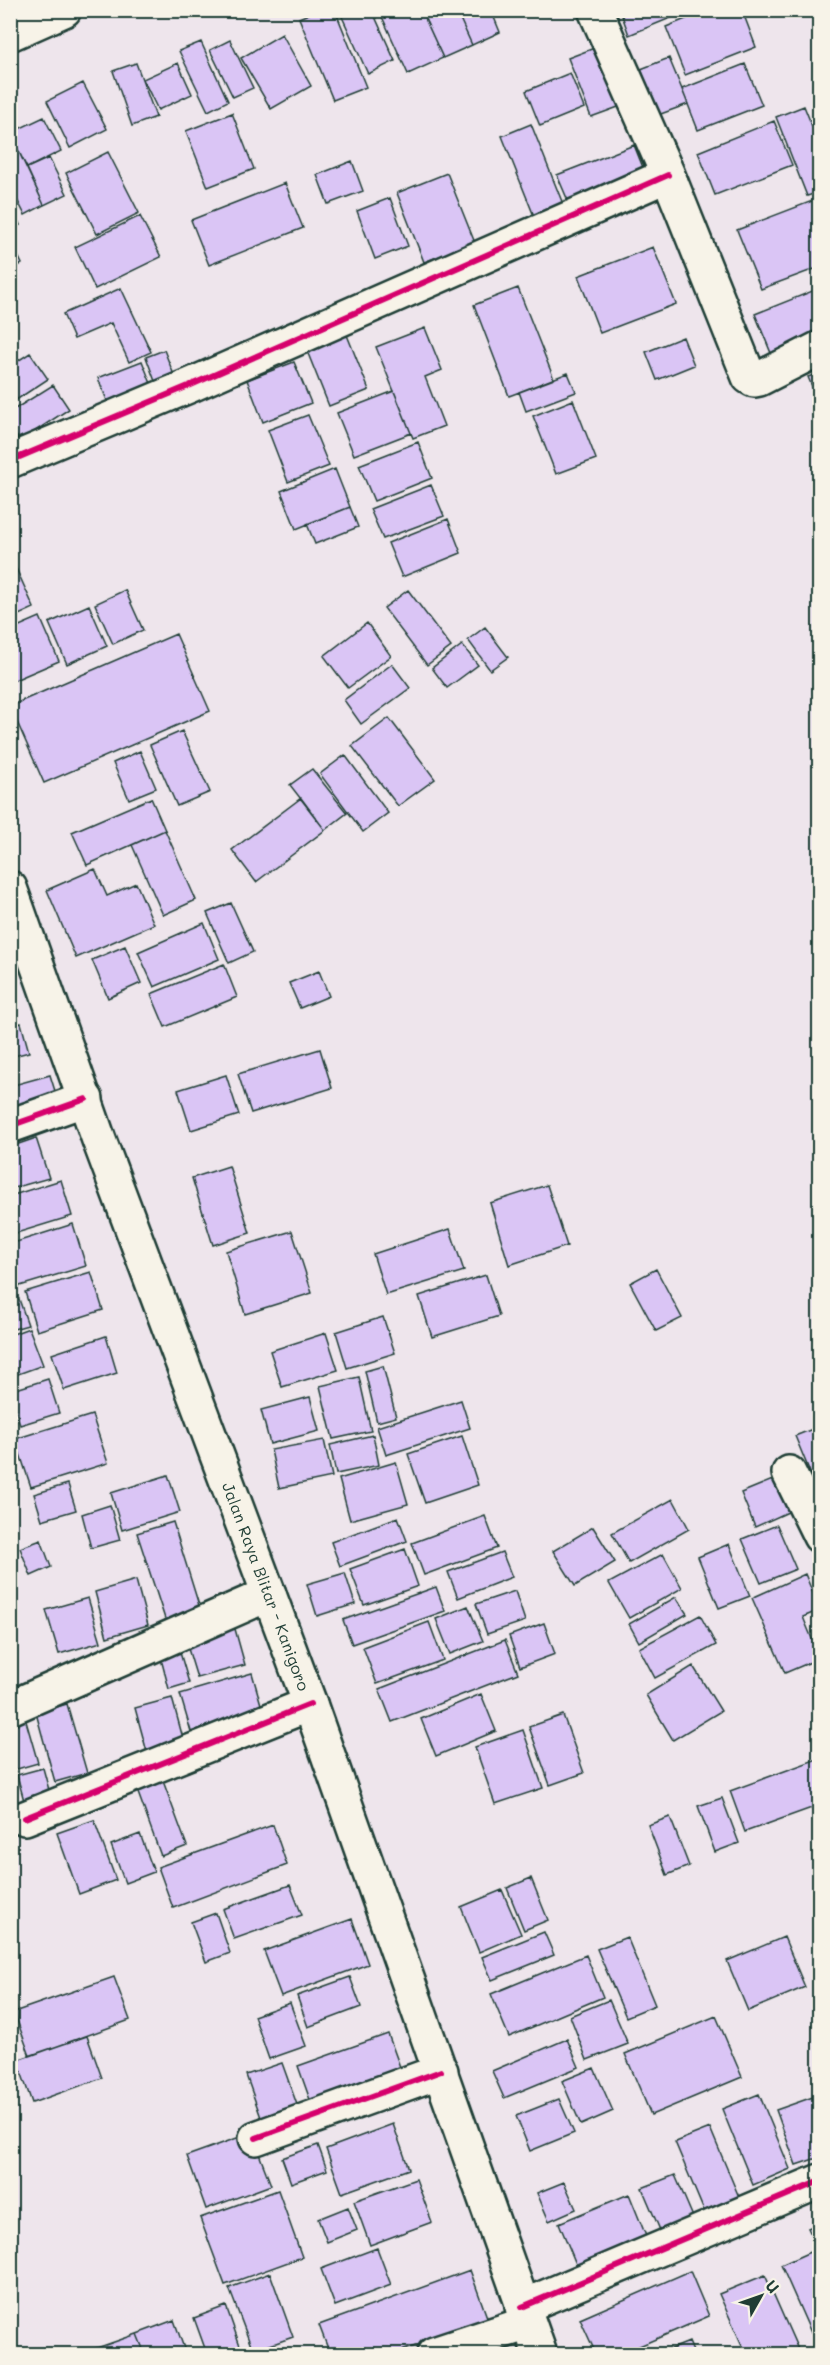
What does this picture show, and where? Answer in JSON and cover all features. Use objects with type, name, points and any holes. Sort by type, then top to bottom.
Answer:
[{"type":"main road","points":[[10,34],[64,10]]},
{"type":"main road","points":[[595,10],[668,175],[749,377],[754,380],[759,379],[819,348]]},
{"type":"main road","points":[[10,461],[191,385],[668,175]]},
{"type":"main road","name":"Jalan Raya Blitar - Kanigoro","points":[[11,892],[310,1704],[540,2355]]},
{"type":"main road","points":[[10,1126],[86,1099]]},
{"type":"main road","points":[[789,1473],[819,1536]]},
{"type":"main road","points":[[10,1708],[269,1594]]},
{"type":"main road","points":[[25,1818],[310,1704]]},
{"type":"main road","points":[[256,2138],[441,2071]]},
{"type":"main road","points":[[434,2355],[819,2181]]},
{"type":"building","points":[[318,10],[335,10],[366,87],[333,100],[299,18]]},
{"type":"building","points":[[339,10],[372,10],[395,61],[368,74]]},
{"type":"building","points":[[379,10],[421,10],[443,58],[408,74]]},
{"type":"building","points":[[421,10],[456,10],[472,45],[443,58]]},
{"type":"building","points":[[456,10],[491,10],[500,32],[472,45]]},
{"type":"building","points":[[620,10],[690,10],[629,35]]},
{"type":"building","points":[[708,10],[742,10],[756,47],[685,75],[666,27]]},
{"type":"building","points":[[282,34],[311,86],[271,109],[241,58]]},
{"type":"building","points":[[230,40],[253,88],[233,97],[210,50]]},
{"type":"building","points":[[201,42],[228,101],[208,111],[179,51]]},
{"type":"building","points":[[597,47],[621,106],[591,117],[568,58]]},
{"type":"building","points":[[669,58],[688,104],[658,115],[641,69]]},
{"type":"building","points":[[136,63],[156,117],[132,126],[113,71]]},
{"type":"building","points":[[178,63],[192,94],[158,110],[143,79]]},
{"type":"building","points":[[745,64],[762,105],[698,130],[682,89]]},
{"type":"building","points":[[570,73],[584,108],[540,126],[526,91]]},
{"type":"building","points":[[83,83],[107,129],[70,148],[47,101]]},
{"type":"building","points":[[804,106],[820,146],[820,192],[807,196],[776,117]]},
{"type":"building","points":[[232,113],[254,169],[208,187],[186,131]]},
{"type":"building","points":[[44,117],[61,151],[27,168],[10,133]]},
{"type":"building","points":[[774,121],[792,165],[715,195],[698,152]]},
{"type":"building","points":[[531,124],[567,214],[538,226],[502,136]]},
{"type":"building","points":[[634,145],[648,180],[572,210],[557,175]]},
{"type":"building","points":[[18,150],[44,205],[25,215],[10,186],[10,154]]},
{"type":"building","points":[[108,152],[139,213],[97,234],[66,173]]},
{"type":"building","points":[[49,158],[67,194],[44,205],[27,168]]},
{"type":"building","points":[[352,161],[363,191],[328,204],[317,175]]},
{"type":"building","points":[[447,173],[475,243],[424,262],[397,193]]},
{"type":"building","points":[[285,183],[303,228],[209,265],[191,220]]},
{"type":"building","points":[[390,198],[408,246],[375,259],[357,211]]},
{"type":"building","points":[[820,198],[820,267],[761,289],[737,230]]},
{"type":"building","points":[[10,202],[20,225],[10,229]]},
{"type":"building","points":[[140,216],[161,257],[95,289],[75,247]]},
{"type":"building","points":[[10,239],[22,264],[10,270]]},
{"type":"building","points":[[653,247],[676,304],[600,333],[578,276]]},
{"type":"building","points":[[121,288],[151,352],[129,362],[111,323],[74,339],[63,314]]},
{"type":"building","points":[[518,288],[554,379],[509,396],[474,305]]},
{"type":"building","points":[[820,288],[820,340],[773,358],[755,314]]},
{"type":"building","points":[[425,328],[442,370],[425,377],[444,426],[413,438],[376,347]]},
{"type":"building","points":[[347,335],[369,390],[329,406],[307,351]]},
{"type":"building","points":[[683,337],[694,365],[657,380],[646,352]]},
{"type":"building","points":[[164,350],[178,385],[159,392],[146,357]]},
{"type":"building","points":[[30,353],[48,379],[10,404],[10,366]]},
{"type":"building","points":[[142,361],[156,396],[112,413],[98,378]]},
{"type":"building","points":[[294,362],[311,403],[263,422],[247,380]]},
{"type":"building","points":[[568,373],[576,392],[526,411],[519,392]]},
{"type":"building","points":[[820,373],[820,405],[808,377]]},
{"type":"building","points":[[53,385],[69,409],[20,441],[10,427],[10,412]]},
{"type":"building","points":[[394,391],[411,433],[354,455],[337,413]]},
{"type":"building","points":[[573,400],[596,459],[556,474],[533,416]]},
{"type":"building","points":[[308,415],[329,466],[288,482],[268,430]]},
{"type":"building","points":[[418,442],[432,478],[374,501],[359,465]]},
{"type":"building","points":[[335,469],[350,507],[296,529],[281,491]]},
{"type":"building","points":[[431,485],[444,516],[383,539],[370,509]]},
{"type":"building","points":[[350,507],[358,527],[315,544],[307,524]]},
{"type":"building","points":[[448,519],[461,553],[402,577],[388,543]]},
{"type":"building","points":[[10,555],[34,608],[10,619]]},
{"type":"building","points":[[125,590],[143,630],[113,644],[95,604]]},
{"type":"building","points":[[408,590],[451,647],[427,665],[384,608]]},
{"type":"building","points":[[89,605],[107,646],[67,664],[49,623]]},
{"type":"building","points":[[40,617],[59,661],[10,682],[10,630]]},
{"type":"building","points":[[367,623],[391,656],[348,688],[324,656]]},
{"type":"building","points":[[485,627],[508,657],[490,670],[468,640]]},
{"type":"building","points":[[176,634],[210,711],[44,783],[10,706]]},
{"type":"building","points":[[462,645],[478,665],[447,688],[432,668]]},
{"type":"building","points":[[392,664],[410,688],[361,724],[344,700]]},
{"type":"building","points":[[389,718],[435,779],[398,806],[352,746]]},
{"type":"building","points":[[182,731],[210,792],[177,806],[150,745]]},
{"type":"building","points":[[140,751],[156,788],[129,799],[113,763]]},
{"type":"building","points":[[345,755],[388,813],[363,832],[320,774]]},
{"type":"building","points":[[312,769],[347,813],[325,830],[290,785]]},
{"type":"building","points":[[151,798],[165,830],[87,865],[72,832]]},
{"type":"building","points":[[301,798],[325,830],[256,882],[232,850]]},
{"type":"building","points":[[165,830],[196,900],[163,915],[132,845]]},
{"type":"building","points":[[95,869],[107,896],[136,883],[154,924],[76,958],[47,890]]},
{"type":"building","points":[[231,903],[253,952],[229,963],[207,913]]},
{"type":"building","points":[[204,923],[219,959],[154,987],[138,952]]},
{"type":"building","points":[[125,946],[141,983],[108,998],[92,960]]},
{"type":"building","points":[[224,964],[237,997],[165,1027],[151,994]]},
{"type":"building","points":[[319,971],[329,996],[300,1008],[289,983]]},
{"type":"building","points":[[21,1023],[29,1052],[10,1057],[10,1026]]},
{"type":"building","points":[[320,1049],[332,1088],[251,1113],[238,1074]]},
{"type":"building","points":[[50,1075],[60,1107],[10,1122],[10,1086]]},
{"type":"building","points":[[226,1075],[239,1115],[191,1130],[178,1090]]},
{"type":"building","points":[[36,1138],[49,1178],[10,1189],[10,1147]]},
{"type":"building","points":[[229,1166],[250,1233],[213,1245],[192,1178]]},
{"type":"building","points":[[61,1180],[72,1216],[10,1235],[10,1196]]},
{"type":"building","points":[[547,1185],[567,1246],[509,1265],[490,1203]]},
{"type":"building","points":[[73,1224],[86,1266],[10,1289],[10,1244]]},
{"type":"building","points":[[450,1229],[464,1271],[386,1295],[373,1254]]},
{"type":"building","points":[[292,1231],[312,1293],[245,1314],[226,1251]]},
{"type":"building","points":[[656,1269],[682,1318],[656,1331],[630,1283]]},
{"type":"building","points":[[91,1272],[103,1310],[37,1331],[25,1292]]},
{"type":"building","points":[[486,1275],[499,1316],[432,1337],[419,1296]]},
{"type":"building","points":[[19,1299],[28,1325],[10,1330],[10,1301]]},
{"type":"building","points":[[383,1317],[395,1353],[347,1368],[336,1332]]},
{"type":"building","points":[[29,1328],[43,1365],[10,1377],[10,1335]]},
{"type":"building","points":[[326,1333],[338,1370],[282,1387],[270,1351]]},
{"type":"building","points":[[106,1336],[117,1373],[64,1390],[52,1354]]},
{"type":"building","points":[[383,1366],[396,1417],[377,1422],[365,1371]]},
{"type":"building","points":[[359,1377],[371,1431],[333,1439],[320,1386]]},
{"type":"building","points":[[48,1379],[59,1413],[20,1425],[10,1391]]},
{"type":"building","points":[[310,1397],[319,1431],[270,1444],[261,1410]]},
{"type":"building","points":[[461,1400],[470,1428],[386,1455],[377,1427]]},
{"type":"building","points":[[92,1415],[108,1463],[31,1487],[15,1439]]},
{"type":"building","points":[[820,1426],[820,1494],[819,1494],[795,1436]]},
{"type":"building","points":[[373,1435],[379,1465],[336,1474],[330,1445]]},
{"type":"building","points":[[462,1436],[478,1485],[425,1503],[408,1454]]},
{"type":"building","points":[[324,1440],[332,1477],[279,1488],[271,1450]]},
{"type":"building","points":[[396,1462],[408,1504],[350,1520],[339,1479]]},
{"type":"building","points":[[168,1475],[180,1512],[122,1530],[111,1493]]},
{"type":"building","points":[[775,1479],[788,1512],[755,1527],[741,1493]]},
{"type":"building","points":[[68,1484],[76,1510],[42,1520],[34,1494]]},
{"type":"building","points":[[673,1499],[689,1529],[629,1563],[612,1533]]},
{"type":"building","points":[[110,1505],[120,1540],[91,1548],[82,1514]]},
{"type":"building","points":[[485,1516],[497,1548],[424,1575],[412,1543]]},
{"type":"building","points":[[398,1517],[407,1541],[340,1566],[331,1542]]},
{"type":"building","points":[[173,1522],[202,1615],[167,1625],[137,1533]]},
{"type":"building","points":[[777,1525],[796,1569],[761,1583],[742,1539]]},
{"type":"building","points":[[593,1527],[615,1562],[575,1586],[553,1551]]},
{"type":"building","points":[[41,1540],[51,1567],[31,1576],[20,1548]]},
{"type":"building","points":[[729,1544],[750,1596],[719,1608],[698,1557]]},
{"type":"building","points":[[405,1549],[418,1586],[364,1605],[350,1569]]},
{"type":"building","points":[[502,1552],[512,1577],[458,1598],[448,1572]]},
{"type":"building","points":[[663,1554],[682,1588],[629,1618],[609,1583]]},
{"type":"building","points":[[345,1573],[355,1604],[317,1616],[307,1584]]},
{"type":"building","points":[[805,1574],[820,1610],[803,1617],[820,1658],[785,1673],[752,1598]]},
{"type":"building","points":[[136,1580],[148,1625],[107,1637],[95,1592]]},
{"type":"building","points":[[436,1587],[445,1611],[352,1644],[343,1620]]},
{"type":"building","points":[[515,1591],[525,1621],[487,1634],[476,1604]]},
{"type":"building","points":[[676,1597],[687,1614],[639,1642],[629,1624]]},
{"type":"building","points":[[88,1598],[101,1642],[59,1654],[46,1610]]},
{"type":"building","points":[[468,1606],[483,1641],[450,1654],[436,1619]]},
{"type":"building","points":[[700,1615],[716,1645],[655,1678],[639,1648]]},
{"type":"building","points":[[429,1622],[443,1660],[377,1684],[363,1647]]},
{"type":"building","points":[[544,1623],[555,1654],[520,1667],[509,1636]]},
{"type":"building","points":[[235,1629],[245,1665],[197,1678],[186,1642]]},
{"type":"building","points":[[505,1640],[518,1673],[392,1722],[379,1689]]},
{"type":"building","points":[[179,1649],[189,1683],[169,1689],[160,1655]]},
{"type":"building","points":[[693,1666],[721,1711],[673,1740],[646,1695]]},
{"type":"building","points":[[252,1673],[264,1715],[192,1735],[180,1694]]},
{"type":"building","points":[[481,1694],[496,1731],[436,1756],[421,1719]]},
{"type":"building","points":[[172,1698],[184,1742],[147,1752],[135,1708]]},
{"type":"building","points":[[67,1704],[87,1773],[55,1782],[36,1713]]},
{"type":"building","points":[[24,1714],[38,1763],[10,1771],[10,1717]]},
{"type":"building","points":[[563,1715],[584,1773],[550,1785],[529,1727]]},
{"type":"building","points":[[523,1730],[543,1788],[495,1804],[475,1747]]},
{"type":"building","points":[[820,1758],[820,1805],[745,1832],[730,1791]]},
{"type":"building","points":[[43,1768],[52,1801],[26,1808],[17,1775]]},
{"type":"building","points":[[163,1781],[187,1846],[161,1856],[137,1790]]},
{"type":"building","points":[[722,1798],[739,1843],[715,1852],[698,1806]]},
{"type":"building","points":[[670,1817],[689,1866],[667,1875],[648,1825]]},
{"type":"building","points":[[94,1820],[116,1880],[79,1894],[57,1833]]},
{"type":"building","points":[[273,1825],[287,1865],[173,1908],[158,1867]]},
{"type":"building","points":[[140,1834],[154,1872],[125,1883],[111,1845]]},
{"type":"building","points":[[531,1878],[548,1920],[524,1930],[507,1888]]},
{"type":"building","points":[[290,1885],[302,1915],[234,1939],[223,1909]]},
{"type":"building","points":[[502,1890],[521,1934],[479,1952],[461,1907]]},
{"type":"building","points":[[216,1913],[230,1953],[206,1962],[191,1922]]},
{"type":"building","points":[[352,1919],[368,1964],[281,1996],[264,1951]]},
{"type":"building","points":[[544,1932],[554,1955],[492,1980],[482,1957]]},
{"type":"building","points":[[627,1937],[655,2005],[626,2017],[597,1949]]},
{"type":"building","points":[[784,1937],[805,1987],[748,2011],[727,1961]]},
{"type":"building","points":[[586,1955],[603,1997],[509,2037],[491,1994]]},
{"type":"building","points":[[114,1977],[130,2020],[30,2056],[14,2012]]},
{"type":"building","points":[[350,1977],[361,2007],[308,2027],[297,1996]]},
{"type":"building","points":[[609,2000],[628,2044],[587,2060],[570,2016]]},
{"type":"building","points":[[290,2003],[306,2046],[269,2059],[254,2016]]},
{"type":"building","points":[[716,2016],[742,2077],[651,2115],[625,2054]]},
{"type":"building","points":[[388,2034],[404,2078],[314,2111],[298,2066]]},
{"type":"building","points":[[87,2036],[102,2078],[32,2103],[17,2060]]},
{"type":"building","points":[[567,2039],[579,2067],[504,2098],[492,2071]]},
{"type":"building","points":[[282,2063],[300,2113],[264,2126],[246,2075]]},
{"type":"building","points":[[594,2068],[613,2111],[581,2125],[562,2081]]},
{"type":"building","points":[[759,2094],[790,2169],[753,2185],[722,2109]]},
{"type":"building","points":[[813,2097],[820,2115],[820,2157],[796,2165],[776,2110]]},
{"type":"building","points":[[559,2099],[574,2133],[530,2151],[516,2116]]},
{"type":"building","points":[[393,2124],[409,2169],[342,2193],[326,2149]]},
{"type":"building","points":[[710,2128],[739,2197],[704,2211],[675,2142]]},
{"type":"building","points":[[251,2133],[271,2185],[206,2209],[187,2156]]},
{"type":"building","points":[[318,2145],[327,2170],[291,2183],[282,2158]]},
{"type":"building","points":[[675,2175],[696,2224],[663,2237],[642,2188]]},
{"type":"building","points":[[416,2179],[432,2222],[370,2245],[354,2201]]},
{"type":"building","points":[[564,2182],[576,2209],[549,2221],[537,2193]]},
{"type":"building","points":[[278,2190],[302,2257],[225,2285],[200,2218]]},
{"type":"building","points":[[629,2194],[648,2241],[578,2269],[559,2223]]},
{"type":"building","points":[[348,2207],[357,2230],[327,2242],[318,2219]]},
{"type":"building","points":[[820,2223],[820,2253],[808,2228]]},
{"type":"building","points":[[377,2248],[391,2285],[335,2306],[321,2269]]},
{"type":"building","points":[[812,2251],[820,2268],[820,2342],[816,2344],[781,2265]]},
{"type":"building","points":[[470,2270],[488,2320],[393,2354],[330,2354],[319,2325]]},
{"type":"building","points":[[690,2271],[709,2316],[621,2354],[596,2354],[580,2319]]},
{"type":"building","points":[[270,2273],[293,2337],[253,2351],[229,2288]]},
{"type":"building","points":[[765,2275],[800,2354],[746,2354],[719,2294]]},
{"type":"building","points":[[226,2306],[243,2354],[207,2354],[194,2318]]},
{"type":"building","points":[[174,2320],[186,2354],[145,2354],[137,2334]]},
{"type":"building","points":[[137,2334],[145,2354],[96,2354],[94,2349]]},
{"type":"building","points":[[689,2342],[694,2354],[659,2354]]},
{"type":"cycle path","points":[[10,461],[191,385],[668,175]]},
{"type":"cycle path","points":[[10,1126],[86,1099]]},
{"type":"cycle path","points":[[25,1818],[310,1704]]},
{"type":"cycle path","points":[[256,2138],[441,2071]]},
{"type":"cycle path","points":[[522,2307],[820,2181]]}]
